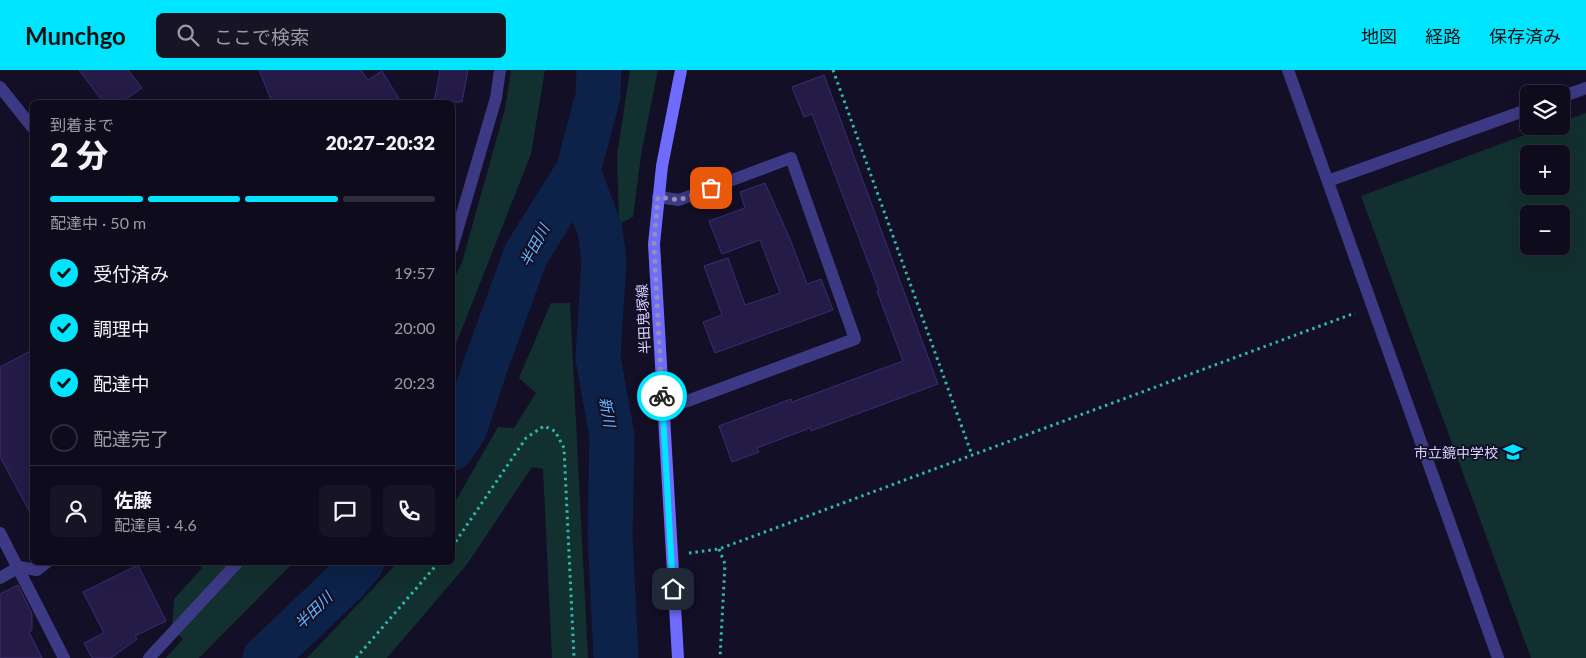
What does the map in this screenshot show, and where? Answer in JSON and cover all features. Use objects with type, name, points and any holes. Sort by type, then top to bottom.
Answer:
[{"type":"main road","name":"半田鬼塚線","points":[[678,658],[662,410],[654,244],[662,166],[681,70]]},
{"type":"street","points":[[455,238],[496,98],[500,70]]},
{"type":"street","points":[[1288,70],[1498,658]]},
{"type":"street","points":[[0,86],[30,124]]},
{"type":"street","points":[[1570,94],[1586,88]]},
{"type":"street","points":[[1328,181],[1520,112]]},
{"type":"street","points":[[658,197],[679,200],[791,158],[855,339],[662,410]]},
{"type":"street","points":[[0,533],[64,658]]},
{"type":"street","points":[[0,578],[19,567],[37,570],[43,565]]},
{"type":"street","points":[[148,658],[235,565]]},
{"type":"path","points":[[833,70],[972,455]]},
{"type":"path","points":[[671,555],[719,549],[1373,306]]},
{"type":"path","points":[[455,543],[526,438],[544,426],[555,431],[564,448],[574,658]]},
{"type":"path","points":[[719,549],[725,564],[720,658]]},
{"type":"path","points":[[356,658],[436,565]]},
{"type":"green space","points":[[511,70],[545,70],[531,154],[455,346],[455,277],[462,262],[505,109]]},
{"type":"green space","points":[[630,70],[658,70],[641,155],[633,217],[619,224],[617,156]]},
{"type":"green space","name":"市立鏡中学校","points":[[1586,113],[1586,658],[1531,658],[1361,196],[1525,135],[1570,135],[1570,119]]},
{"type":"green space","points":[[551,303],[570,303],[588,658],[552,658],[543,469],[532,467],[468,563],[387,658],[307,658],[395,565],[455,565],[455,501],[498,427],[514,428],[536,393],[519,378]]},
{"type":"green space","points":[[200,565],[291,565],[199,658],[166,658],[183,639],[172,628],[174,599],[202,568]]},
{"type":"building","points":[[79,70],[128,70],[142,88],[125,100],[102,100]]},
{"type":"building","points":[[259,70],[361,70],[368,80],[382,71],[400,100],[271,100]]},
{"type":"building","points":[[440,70],[468,70],[462,102],[434,100]]},
{"type":"building","points":[[824,75],[938,384],[811,431],[810,428],[757,448],[759,452],[732,462],[719,426],[791,399],[792,402],[903,361],[877,291],[879,291],[812,114],[804,117],[792,87]]},
{"type":"building","points":[[765,183],[790,239],[807,284],[821,279],[833,310],[715,353],[703,322],[722,315],[704,266],[728,258],[745,305],[780,293],[760,240],[722,254],[709,221],[745,208],[740,192]]},
{"type":"building","points":[[30,351],[30,512],[0,457],[0,367]]},
{"type":"building","points":[[138,565],[166,621],[135,636],[137,639],[111,658],[92,658],[84,643],[104,633],[83,592]]},
{"type":"building","points":[[18,585],[32,614],[32,630],[29,632],[42,658],[0,658],[0,594]]},
{"type":"waterway","name":"半田川","points":[[455,443],[465,428],[526,254],[578,171],[598,96],[599,70]]},
{"type":"waterway","name":"新川","points":[[578,171],[600,230],[604,260],[598,358],[612,436],[610,535],[616,658]]},
{"type":"waterway","name":"半田川","points":[[265,658],[346,581],[359,565]]},
{"type":"way so far","points":[[662,396],[654,244],[658,197],[679,200],[711,188]]},
{"type":"place","name":"市立鏡中学校","points":[[1513,452]]},
{"type":"route","points":[[662,396],[673,589]]}]
